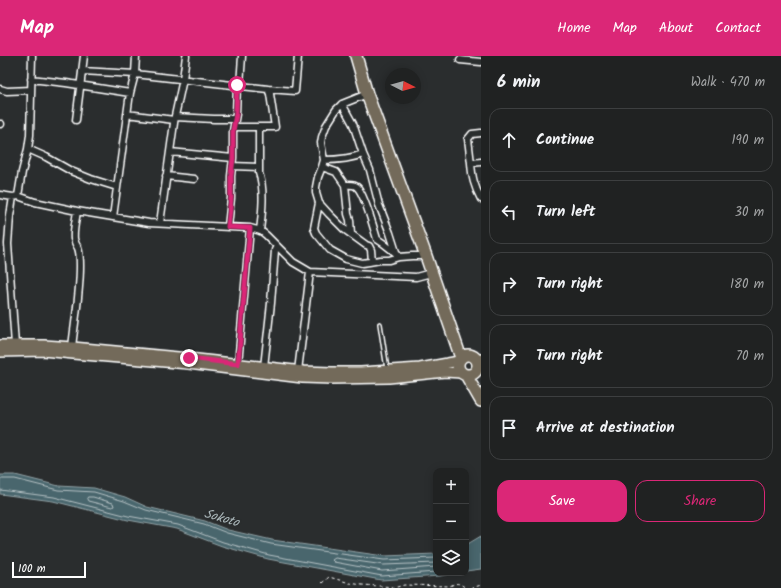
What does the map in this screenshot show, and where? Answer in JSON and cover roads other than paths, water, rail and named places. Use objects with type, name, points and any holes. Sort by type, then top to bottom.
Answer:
[{"type":"highway","points":[[356,56],[368,94],[471,365],[481,397]]},
{"type":"highway","points":[[363,56],[431,273],[471,365],[481,401]]},
{"type":"main road","points":[[0,345],[15,344],[72,347],[189,358],[298,371],[387,371],[471,365]]},
{"type":"main road","points":[[0,352],[43,351],[188,364],[302,378],[331,379],[389,378],[446,372],[471,365]]},
{"type":"street","points":[[15,344],[8,244],[10,216],[28,149],[31,114],[32,56]]},
{"type":"street","points":[[76,120],[84,56]]},
{"type":"street","points":[[112,217],[130,93],[135,74],[136,56]]},
{"type":"street","points":[[160,224],[174,118],[183,79],[186,56]]},
{"type":"street","points":[[228,227],[231,198],[233,131],[236,119],[238,85],[242,56]]},
{"type":"street","points":[[82,71],[135,74],[295,91],[298,56]]},
{"type":"street","points":[[460,60],[481,62]]},
{"type":"street","points":[[31,79],[130,93]]},
{"type":"street","points":[[234,127],[275,127],[268,89]]},
{"type":"street","points":[[0,90],[31,90]]},
{"type":"street","points":[[368,94],[342,104],[336,110],[326,126],[321,143],[324,160],[318,177],[316,193],[319,202],[335,220],[351,234],[369,246],[372,261]]},
{"type":"street","points":[[342,104],[353,124],[370,170],[379,205],[398,256]]},
{"type":"street","points":[[127,114],[174,118],[236,119]]},
{"type":"street","points":[[259,127],[259,173],[262,180],[262,214],[260,231]]},
{"type":"street","points":[[481,133],[472,134],[468,139],[472,176],[476,190],[481,199]]},
{"type":"street","points":[[28,149],[71,171],[116,187]]},
{"type":"street","points":[[170,152],[233,158]]},
{"type":"street","points":[[324,160],[352,158],[363,154]]},
{"type":"street","points":[[471,163],[481,162]]},
{"type":"street","points":[[232,166],[259,167]]},
{"type":"street","points":[[322,167],[336,172],[345,185],[351,234]]},
{"type":"street","points":[[166,176],[194,179]]},
{"type":"street","points":[[345,185],[355,185],[358,187],[363,196],[377,239],[398,256]]},
{"type":"street","points":[[0,195],[16,197],[77,211],[149,223],[250,228],[260,231],[266,235],[292,262],[310,272],[416,277],[431,273]]},
{"type":"street","points":[[319,202],[314,228],[316,233],[330,250],[346,259],[362,262],[389,260],[398,256],[426,256]]},
{"type":"street","points":[[72,347],[79,274],[79,253],[74,240],[77,211]]},
{"type":"street","points":[[238,364],[250,228]]},
{"type":"street","points":[[264,367],[275,250],[277,247]]},
{"type":"street","points":[[298,371],[310,272]]},
{"type":"lane","points":[[380,324],[387,371]]},
{"type":"water","points":[[0,475],[15,475],[59,486],[94,488],[125,497],[147,507],[205,521],[228,530],[272,540],[384,556],[433,554],[433,576],[440,576],[381,580],[268,559],[222,546],[177,529],[128,520],[53,501],[0,494]]},
{"type":"water","points":[[481,536],[481,569],[469,571],[469,543]]},
{"type":"water label","name":"Sokoto","points":[[222,517]]}]
